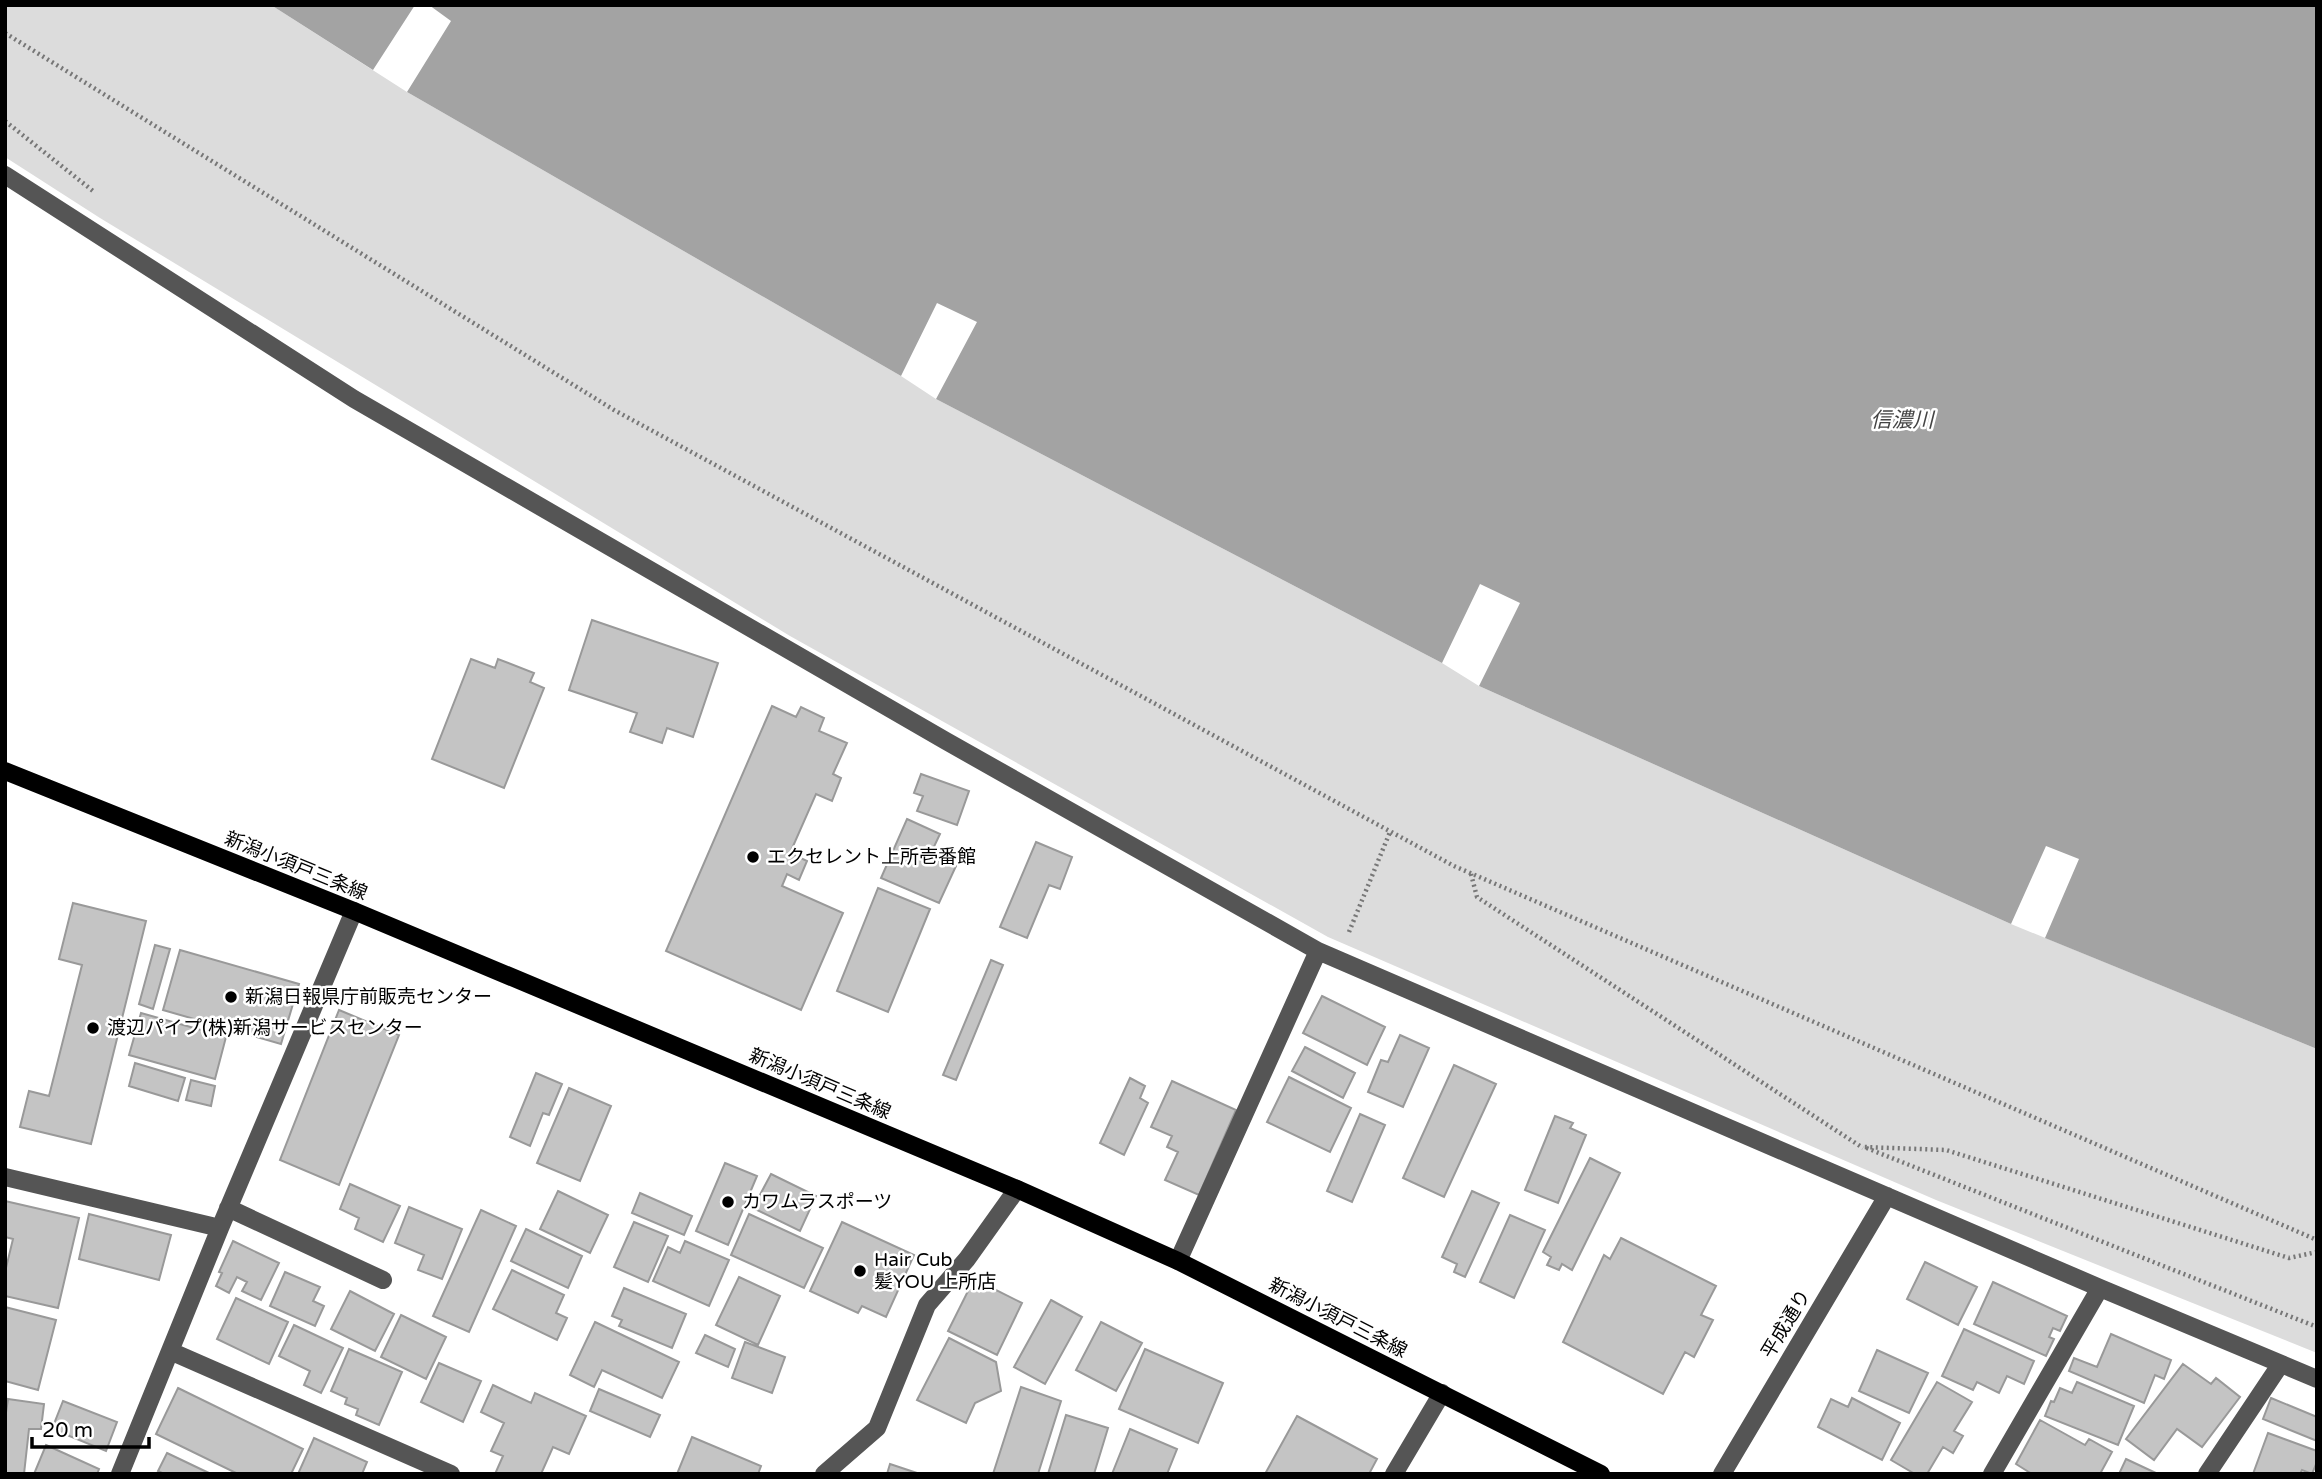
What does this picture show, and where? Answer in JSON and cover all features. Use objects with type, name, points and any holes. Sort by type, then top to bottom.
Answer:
[{"type":"main road","name":"新潟小須戸三条線","points":[[5,771],[354,911],[1017,1189],[1178,1261],[1601,1474]]},
{"type":"street","points":[[5,175],[354,399],[946,741],[1318,951],[2317,1379]]},
{"type":"street","points":[[120,1474],[228,1208],[354,911]]},
{"type":"street","points":[[1178,1261],[1318,951]]},
{"type":"street","points":[[5,1177],[220,1228]]},
{"type":"street","points":[[824,1474],[877,1428],[927,1305],[967,1259],[1017,1189]]},
{"type":"street","name":"平成通り","points":[[1722,1474],[1887,1196]]},
{"type":"street","points":[[228,1208],[383,1280]]},
{"type":"street","points":[[1992,1474],[2100,1288]]},
{"type":"street","points":[[170,1351],[451,1474]]},
{"type":"street","points":[[2207,1474],[2280,1364]]},
{"type":"street","points":[[1394,1474],[1442,1393]]},
{"type":"path","points":[[5,33],[614,410],[1390,832],[1470,873],[2317,1240]]},
{"type":"path","points":[[5,121],[93,191]]},
{"type":"path","points":[[1338,959],[1390,832]]},
{"type":"path","points":[[1470,873],[1477,897],[1864,1147],[2317,1327]]},
{"type":"path","points":[[1864,1147],[1946,1150],[2289,1258],[2317,1252]]},
{"type":"shaded area","points":[[5,5],[271,5],[407,92],[901,376],[936,399],[1442,663],[1479,686],[2011,924],[2317,1049],[2317,1353],[1936,1200],[1328,937],[790,636],[100,218],[5,157]]},
{"type":"water","points":[[271,5],[415,5],[373,70]]},
{"type":"water","name":"信濃川","points":[[429,5],[2317,5],[2317,1049],[2045,938],[2079,859],[2046,846],[2011,924],[1479,686],[1520,603],[1480,584],[1442,663],[936,399],[977,322],[937,303],[901,376],[407,92],[451,21]]},
{"type":"building","points":[[592,620],[718,663],[693,737],[667,728],[662,743],[630,732],[637,713],[569,690]]},
{"type":"building","points":[[471,659],[495,668],[498,659],[534,673],[530,682],[544,688],[504,788],[432,759]]},
{"type":"building","name":"エクセレント上所壱番館","points":[[772,706],[796,717],[801,707],[824,718],[819,731],[847,743],[833,774],[841,778],[832,801],[816,794],[790,853],[807,861],[799,880],[787,874],[782,886],[843,913],[801,1010],[666,951]]},
{"type":"building","points":[[921,774],[969,791],[957,825],[917,811],[923,796],[914,793]]},
{"type":"building","points":[[907,819],[940,834],[930,855],[956,866],[939,903],[881,878]]},
{"type":"building","points":[[1036,842],[1072,857],[1060,889],[1049,885],[1027,938],[1000,927]]},
{"type":"building","points":[[878,888],[930,909],[888,1012],[837,991]]},
{"type":"building","name":"渡辺パイプ(株)新潟サービスセンター","points":[[73,903],[146,921],[91,1144],[20,1127],[29,1091],[49,1096],[82,965],[59,959]]},
{"type":"building","points":[[155,945],[170,949],[153,1009],[139,1004]]},
{"type":"building","name":"新潟日報県庁前販売センター","points":[[180,950],[299,984],[281,1044],[163,1010]]},
{"type":"building","points":[[991,960],[1003,965],[956,1080],[943,1075]]},
{"type":"building","points":[[1322,996],[1385,1027],[1367,1065],[1303,1033]]},
{"type":"building","points":[[339,1010],[399,1035],[339,1185],[280,1160]]},
{"type":"building","points":[[141,1013],[226,1037],[215,1079],[129,1055]]},
{"type":"building","points":[[1400,1035],[1429,1048],[1403,1107],[1368,1092],[1381,1060],[1388,1062]]},
{"type":"building","points":[[1305,1047],[1355,1073],[1343,1098],[1292,1071]]},
{"type":"building","points":[[135,1063],[185,1078],[178,1101],[129,1086]]},
{"type":"building","points":[[1454,1065],[1496,1084],[1444,1197],[1403,1178]]},
{"type":"building","points":[[536,1073],[562,1084],[549,1115],[543,1113],[530,1146],[510,1137]]},
{"type":"building","points":[[1289,1077],[1351,1108],[1330,1152],[1267,1122]]},
{"type":"building","points":[[1130,1078],[1145,1086],[1140,1098],[1148,1103],[1124,1155],[1100,1143]]},
{"type":"building","points":[[191,1080],[215,1086],[211,1106],[186,1100]]},
{"type":"building","points":[[1172,1081],[1236,1110],[1199,1195],[1165,1180],[1178,1152],[1167,1147],[1172,1136],[1151,1127]]},
{"type":"building","points":[[569,1088],[611,1106],[580,1181],[537,1163]]},
{"type":"building","points":[[1360,1114],[1385,1125],[1352,1202],[1327,1191]]},
{"type":"building","points":[[1555,1116],[1573,1123],[1570,1128],[1586,1135],[1558,1203],[1525,1190]]},
{"type":"building","points":[[1590,1158],[1620,1173],[1572,1270],[1562,1264],[1559,1270],[1547,1265],[1551,1257],[1543,1252]]},
{"type":"building","points":[[725,1163],[757,1176],[728,1245],[696,1231]]},
{"type":"building","points":[[771,1174],[816,1196],[800,1231],[753,1208]]},
{"type":"building","points":[[350,1184],[400,1206],[383,1242],[355,1229],[359,1218],[340,1209]]},
{"type":"building","points":[[558,1191],[608,1215],[590,1253],[540,1229]]},
{"type":"building","points":[[1472,1191],[1499,1203],[1465,1277],[1454,1272],[1457,1264],[1442,1257]]},
{"type":"building","points":[[640,1193],[692,1216],[684,1235],[632,1213]]},
{"type":"building","points":[[5,1201],[79,1218],[58,1308],[5,1296],[5,1272],[13,1239],[5,1237]]},
{"type":"building","points":[[409,1207],[462,1229],[442,1279],[418,1270],[424,1255],[395,1243]]},
{"type":"building","points":[[481,1210],[516,1226],[469,1332],[433,1316]]},
{"type":"building","points":[[89,1214],[171,1235],[159,1280],[79,1259]]},
{"type":"building","points":[[749,1214],[823,1248],[804,1288],[731,1255]]},
{"type":"building","points":[[1510,1215],[1545,1230],[1514,1298],[1480,1282]]},
{"type":"building","points":[[634,1222],[668,1236],[648,1282],[614,1267]]},
{"type":"building","points":[[842,1222],[914,1255],[886,1317],[862,1306],[858,1313],[810,1291]]},
{"type":"building","points":[[526,1229],[582,1256],[568,1288],[511,1261]]},
{"type":"building","points":[[1621,1238],[1716,1286],[1701,1315],[1713,1320],[1694,1357],[1685,1352],[1663,1394],[1563,1342],[1604,1255],[1610,1259]]},
{"type":"building","points":[[233,1241],[279,1263],[261,1300],[242,1291],[247,1282],[237,1277],[229,1293],[216,1286],[222,1273],[219,1272]]},
{"type":"building","points":[[685,1241],[729,1260],[709,1306],[653,1281],[668,1247],[680,1253]]},
{"type":"building","points":[[1925,1262],[1977,1287],[1958,1325],[1907,1299]]},
{"type":"building","points":[[512,1270],[564,1295],[556,1313],[567,1318],[557,1340],[493,1309]]},
{"type":"building","points":[[285,1272],[320,1287],[313,1301],[324,1306],[315,1326],[270,1306]]},
{"type":"building","points":[[739,1277],[780,1296],[758,1345],[716,1325]]},
{"type":"building","points":[[974,1279],[1022,1303],[997,1355],[948,1331]]},
{"type":"building","points":[[1993,1282],[2067,1316],[2060,1331],[2053,1328],[2049,1337],[2054,1339],[2046,1356],[1974,1324]]},
{"type":"building","points":[[624,1288],[686,1314],[672,1348],[619,1326],[622,1320],[612,1316]]},
{"type":"building","points":[[350,1291],[394,1314],[375,1351],[331,1329]]},
{"type":"building","points":[[236,1298],[288,1322],[269,1364],[217,1339]]},
{"type":"building","points":[[1051,1300],[1082,1317],[1045,1384],[1014,1367]]},
{"type":"building","points":[[5,1307],[56,1320],[38,1390],[5,1381]]},
{"type":"building","points":[[401,1315],[446,1337],[426,1379],[381,1357]]},
{"type":"building","points":[[595,1322],[679,1362],[662,1398],[602,1370],[594,1387],[570,1375]]},
{"type":"building","points":[[1101,1322],[1142,1343],[1116,1391],[1076,1370]]},
{"type":"building","points":[[294,1325],[343,1348],[321,1393],[304,1385],[310,1371],[279,1356]]},
{"type":"building","points":[[1964,1329],[2034,1361],[2024,1384],[2007,1376],[1999,1393],[1977,1382],[1973,1390],[1942,1376]]},
{"type":"building","points":[[2111,1334],[2171,1360],[2164,1379],[2155,1375],[2144,1403],[2069,1371],[2074,1358],[2097,1367]]},
{"type":"building","points":[[705,1335],[735,1349],[728,1367],[696,1353]]},
{"type":"building","points":[[949,1338],[996,1362],[1001,1391],[975,1403],[966,1423],[917,1400]]},
{"type":"building","points":[[745,1342],[785,1357],[772,1393],[732,1378]]},
{"type":"building","points":[[349,1349],[402,1372],[379,1425],[356,1415],[358,1409],[345,1404],[347,1398],[331,1391]]},
{"type":"building","points":[[1145,1349],[1223,1383],[1198,1443],[1119,1409]]},
{"type":"building","points":[[1877,1350],[1928,1373],[1909,1413],[1859,1391]]},
{"type":"building","points":[[439,1363],[481,1381],[463,1422],[421,1402]]},
{"type":"building","points":[[2183,1364],[2211,1384],[2216,1378],[2240,1397],[2202,1447],[2177,1429],[2154,1460],[2126,1439]]},
{"type":"building","points":[[1937,1382],[1972,1402],[1954,1431],[1963,1436],[1953,1453],[1943,1447],[1927,1474],[1915,1474],[1891,1460]]},
{"type":"building","points":[[2077,1382],[2134,1406],[2118,1445],[2045,1416],[2060,1388],[2072,1393]]},
{"type":"building","points":[[493,1385],[531,1403],[535,1393],[586,1416],[569,1454],[553,1447],[541,1474],[495,1474],[503,1456],[491,1451],[504,1423],[481,1412]]},
{"type":"building","points":[[1021,1387],[1061,1401],[1038,1474],[993,1474]]},
{"type":"building","points":[[178,1388],[303,1449],[291,1474],[238,1474],[156,1434]]},
{"type":"building","points":[[599,1389],[660,1415],[650,1437],[590,1411]]},
{"type":"building","points":[[1852,1398],[1900,1423],[1882,1460],[1818,1427],[1831,1399],[1848,1407]]},
{"type":"building","points":[[2271,1398],[2317,1417],[2317,1441],[2263,1419]]},
{"type":"building","points":[[8,1399],[44,1404],[41,1429],[29,1429],[24,1474],[5,1474],[5,1419]]},
{"type":"building","points":[[63,1401],[117,1422],[106,1451],[52,1429]]},
{"type":"building","points":[[1066,1415],[1108,1428],[1094,1474],[1048,1474]]},
{"type":"building","points":[[1297,1416],[1377,1459],[1369,1474],[1265,1474]]},
{"type":"building","points":[[2040,1420],[2085,1445],[2089,1439],[2112,1452],[2100,1474],[2032,1474],[2016,1464]]},
{"type":"building","points":[[1130,1429],[1177,1449],[1167,1474],[1112,1474]]},
{"type":"building","points":[[2268,1433],[2317,1451],[2317,1462],[2312,1474],[2302,1470],[2300,1474],[2253,1474]]},
{"type":"building","points":[[692,1437],[761,1466],[758,1474],[677,1474]]},
{"type":"building","points":[[314,1438],[367,1462],[362,1474],[298,1474]]},
{"type":"building","points":[[46,1445],[99,1469],[97,1474],[34,1474]]},
{"type":"building","points":[[167,1453],[211,1474],[164,1474],[158,1471]]},
{"type":"building","points":[[2126,1459],[2158,1474],[2119,1474]]},
{"type":"building","points":[[890,1464],[920,1474],[887,1474]]},
{"type":"place","name":"エクセレント上所壱番館","points":[[753,857]]},
{"type":"place","name":"新潟日報県庁前販売センター","points":[[231,997]]},
{"type":"place","name":"渡辺パイプ(株)新潟サービスセンター","points":[[93,1028]]},
{"type":"place","name":"カワムラスポーツ","points":[[728,1202]]},
{"type":"place","name":"Hair Cub 髪YOU 上所店","points":[[860,1271]]}]
